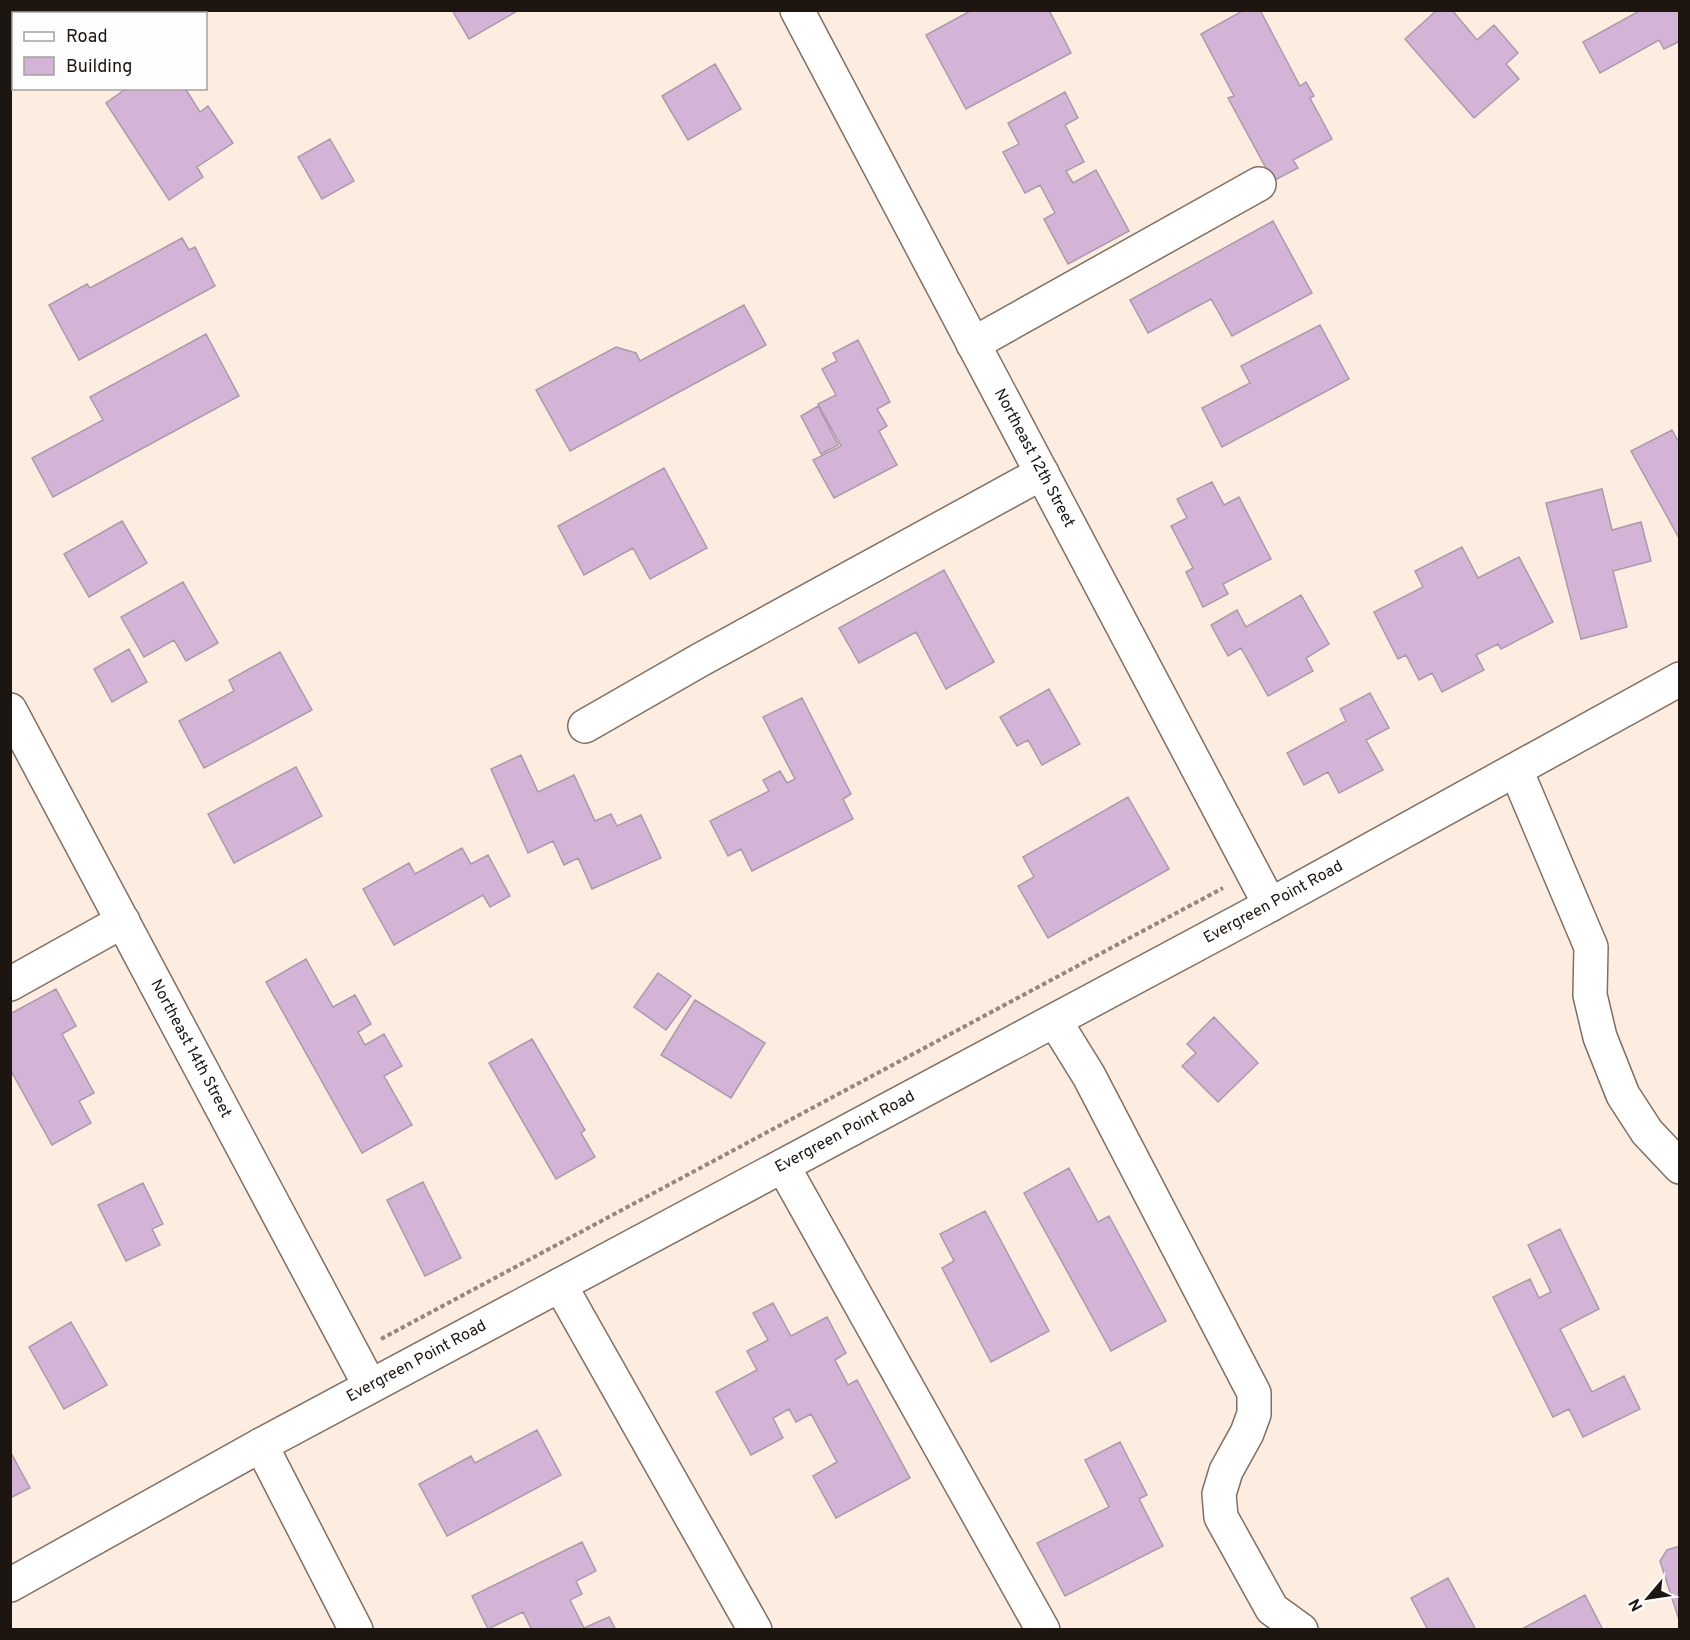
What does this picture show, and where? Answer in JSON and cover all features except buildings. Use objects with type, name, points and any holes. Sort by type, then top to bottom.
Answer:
[{"type":"street","name":"Northeast 12th Street","points":[[797,10],[1270,905]]},
{"type":"street","points":[[973,344],[1259,184]]},
{"type":"street","points":[[585,726],[700,660],[1042,473]]},
{"type":"street","name":"Evergreen Point Road","points":[[10,1586],[370,1386],[1270,905],[1680,679]]},
{"type":"street","name":"Northeast 14th Street","points":[[10,710],[370,1386]]},
{"type":"street","points":[[1516,770],[1591,947],[1590,994],[1600,1037],[1623,1095],[1647,1132],[1680,1167]]},
{"type":"street","points":[[10,984],[123,921]]},
{"type":"street","points":[[1055,1021],[1089,1076],[1254,1393],[1254,1414],[1247,1433],[1226,1471],[1220,1494],[1221,1516],[1272,1610],[1301,1629]]},
{"type":"street","points":[[783,1166],[1043,1629]]},
{"type":"street","points":[[560,1285],[755,1629]]},
{"type":"street","points":[[261,1446],[356,1629]]}]
